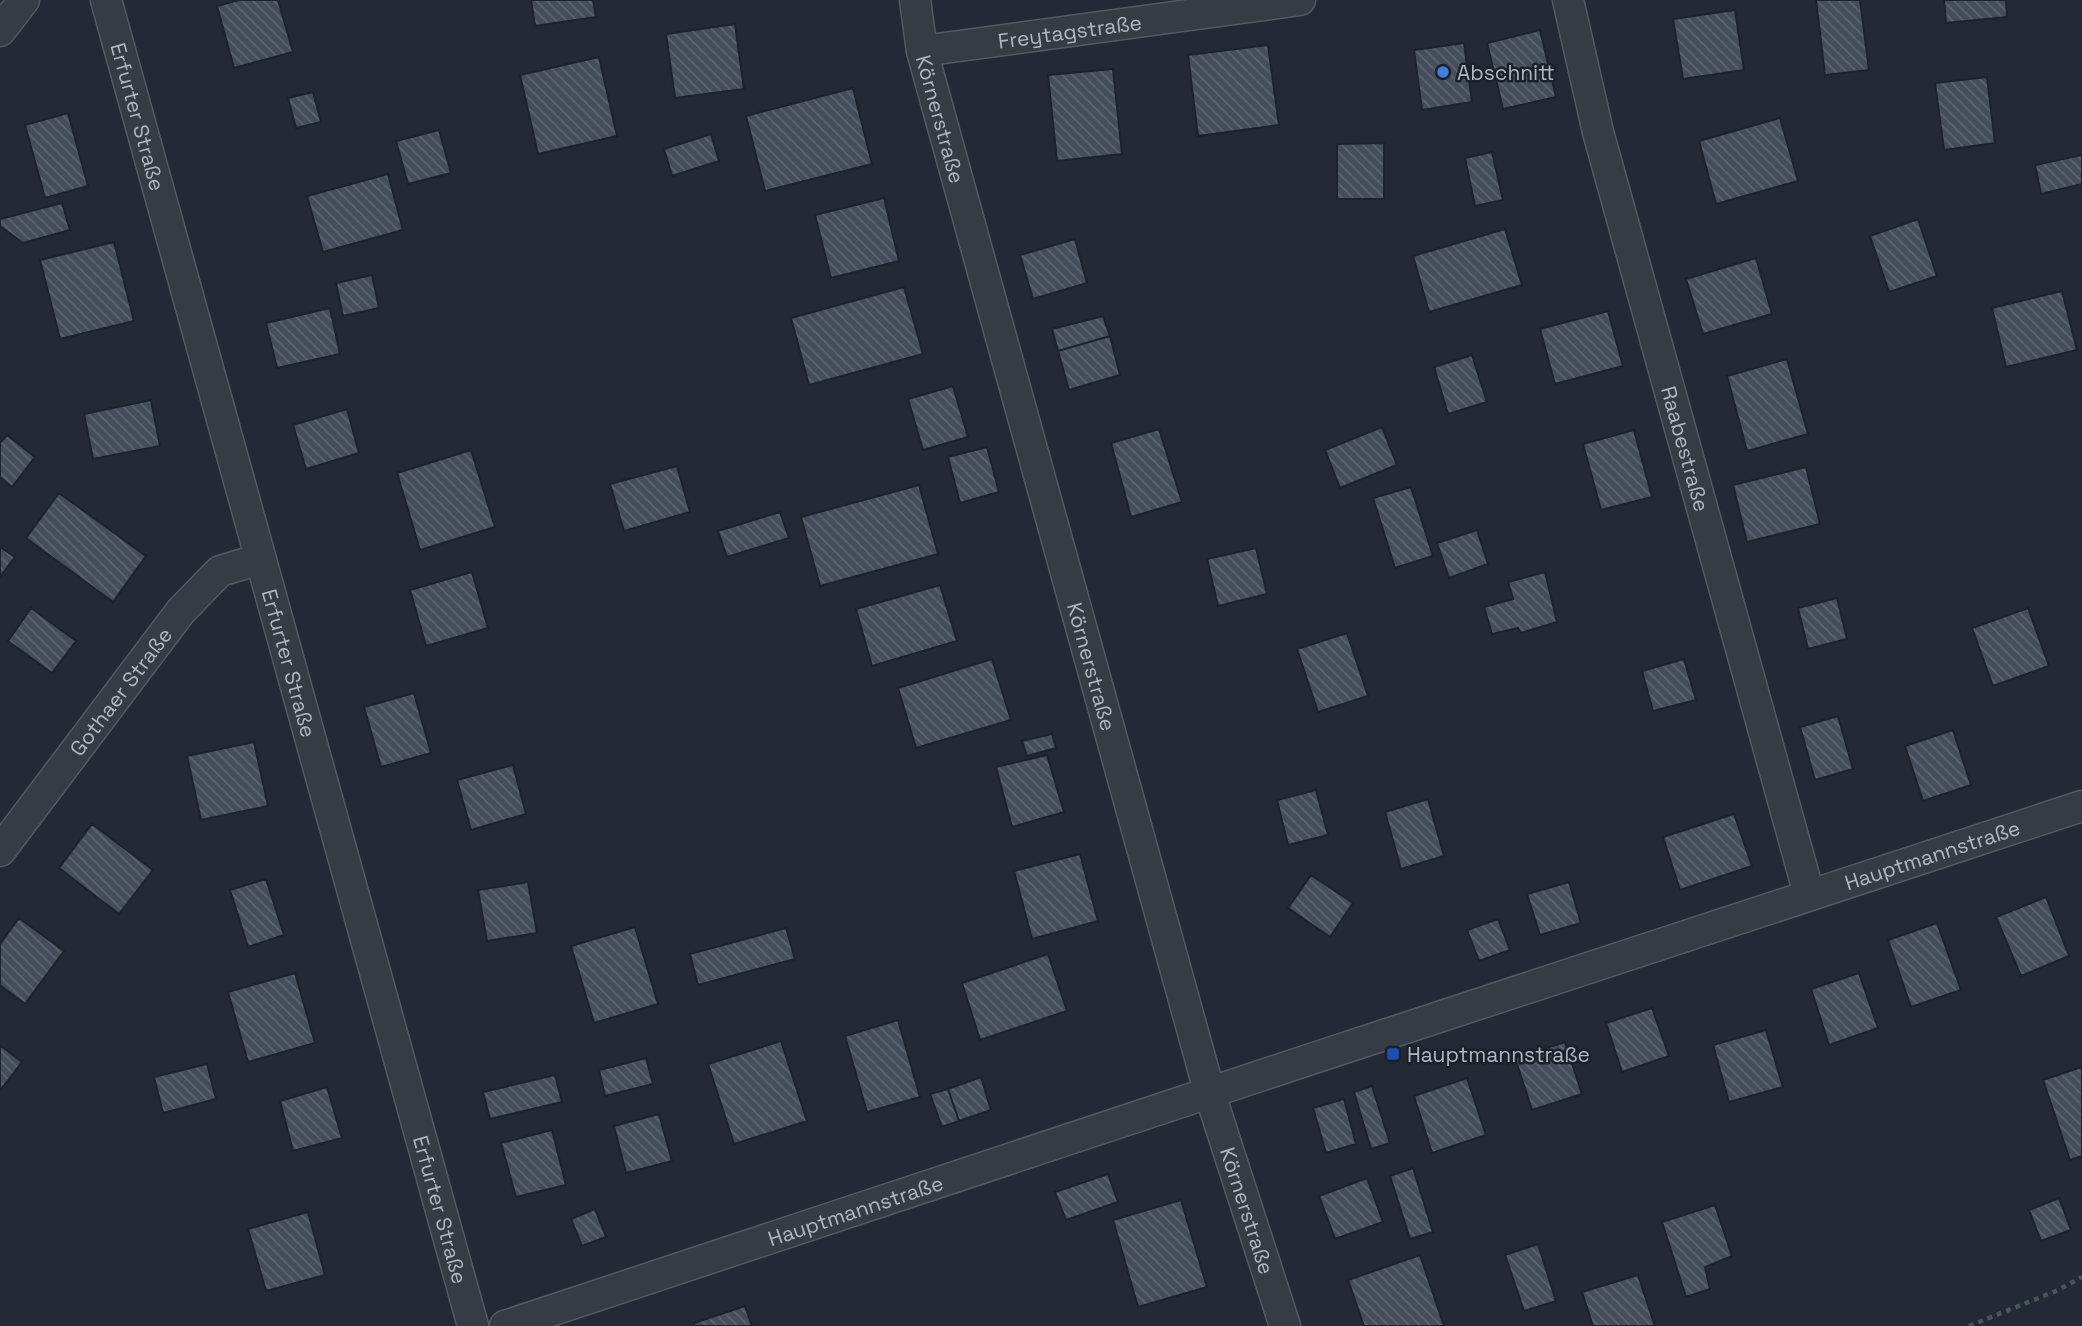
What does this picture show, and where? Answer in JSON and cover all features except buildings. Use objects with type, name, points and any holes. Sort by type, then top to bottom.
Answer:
[{"type":"street","points":[[0,31],[24,0]]},
{"type":"street","name":"Erfurter Straße","points":[[106,0],[473,1326]]},
{"type":"street","name":"Körnerstraße","points":[[915,0],[922,51],[1210,1094],[1286,1326]]},
{"type":"street","name":"Freytagstraße","points":[[922,51],[1300,0]]},
{"type":"street","name":"Raabestraße","points":[[1568,0],[1598,132],[1809,894]]},
{"type":"street","name":"Gothaer Straße","points":[[0,850],[181,611],[220,571],[260,559]]},
{"type":"street","name":"Hauptmannstraße","points":[[505,1326],[1210,1094],[1474,1004],[2082,806]]},
{"type":"path","points":[[1969,1326],[2056,1291],[2082,1277]]},
{"type":"place","name":"Abschnitt","points":[[1443,72]]},
{"type":"place","name":"Hauptmannstraße","points":[[1393,1054]]}]
